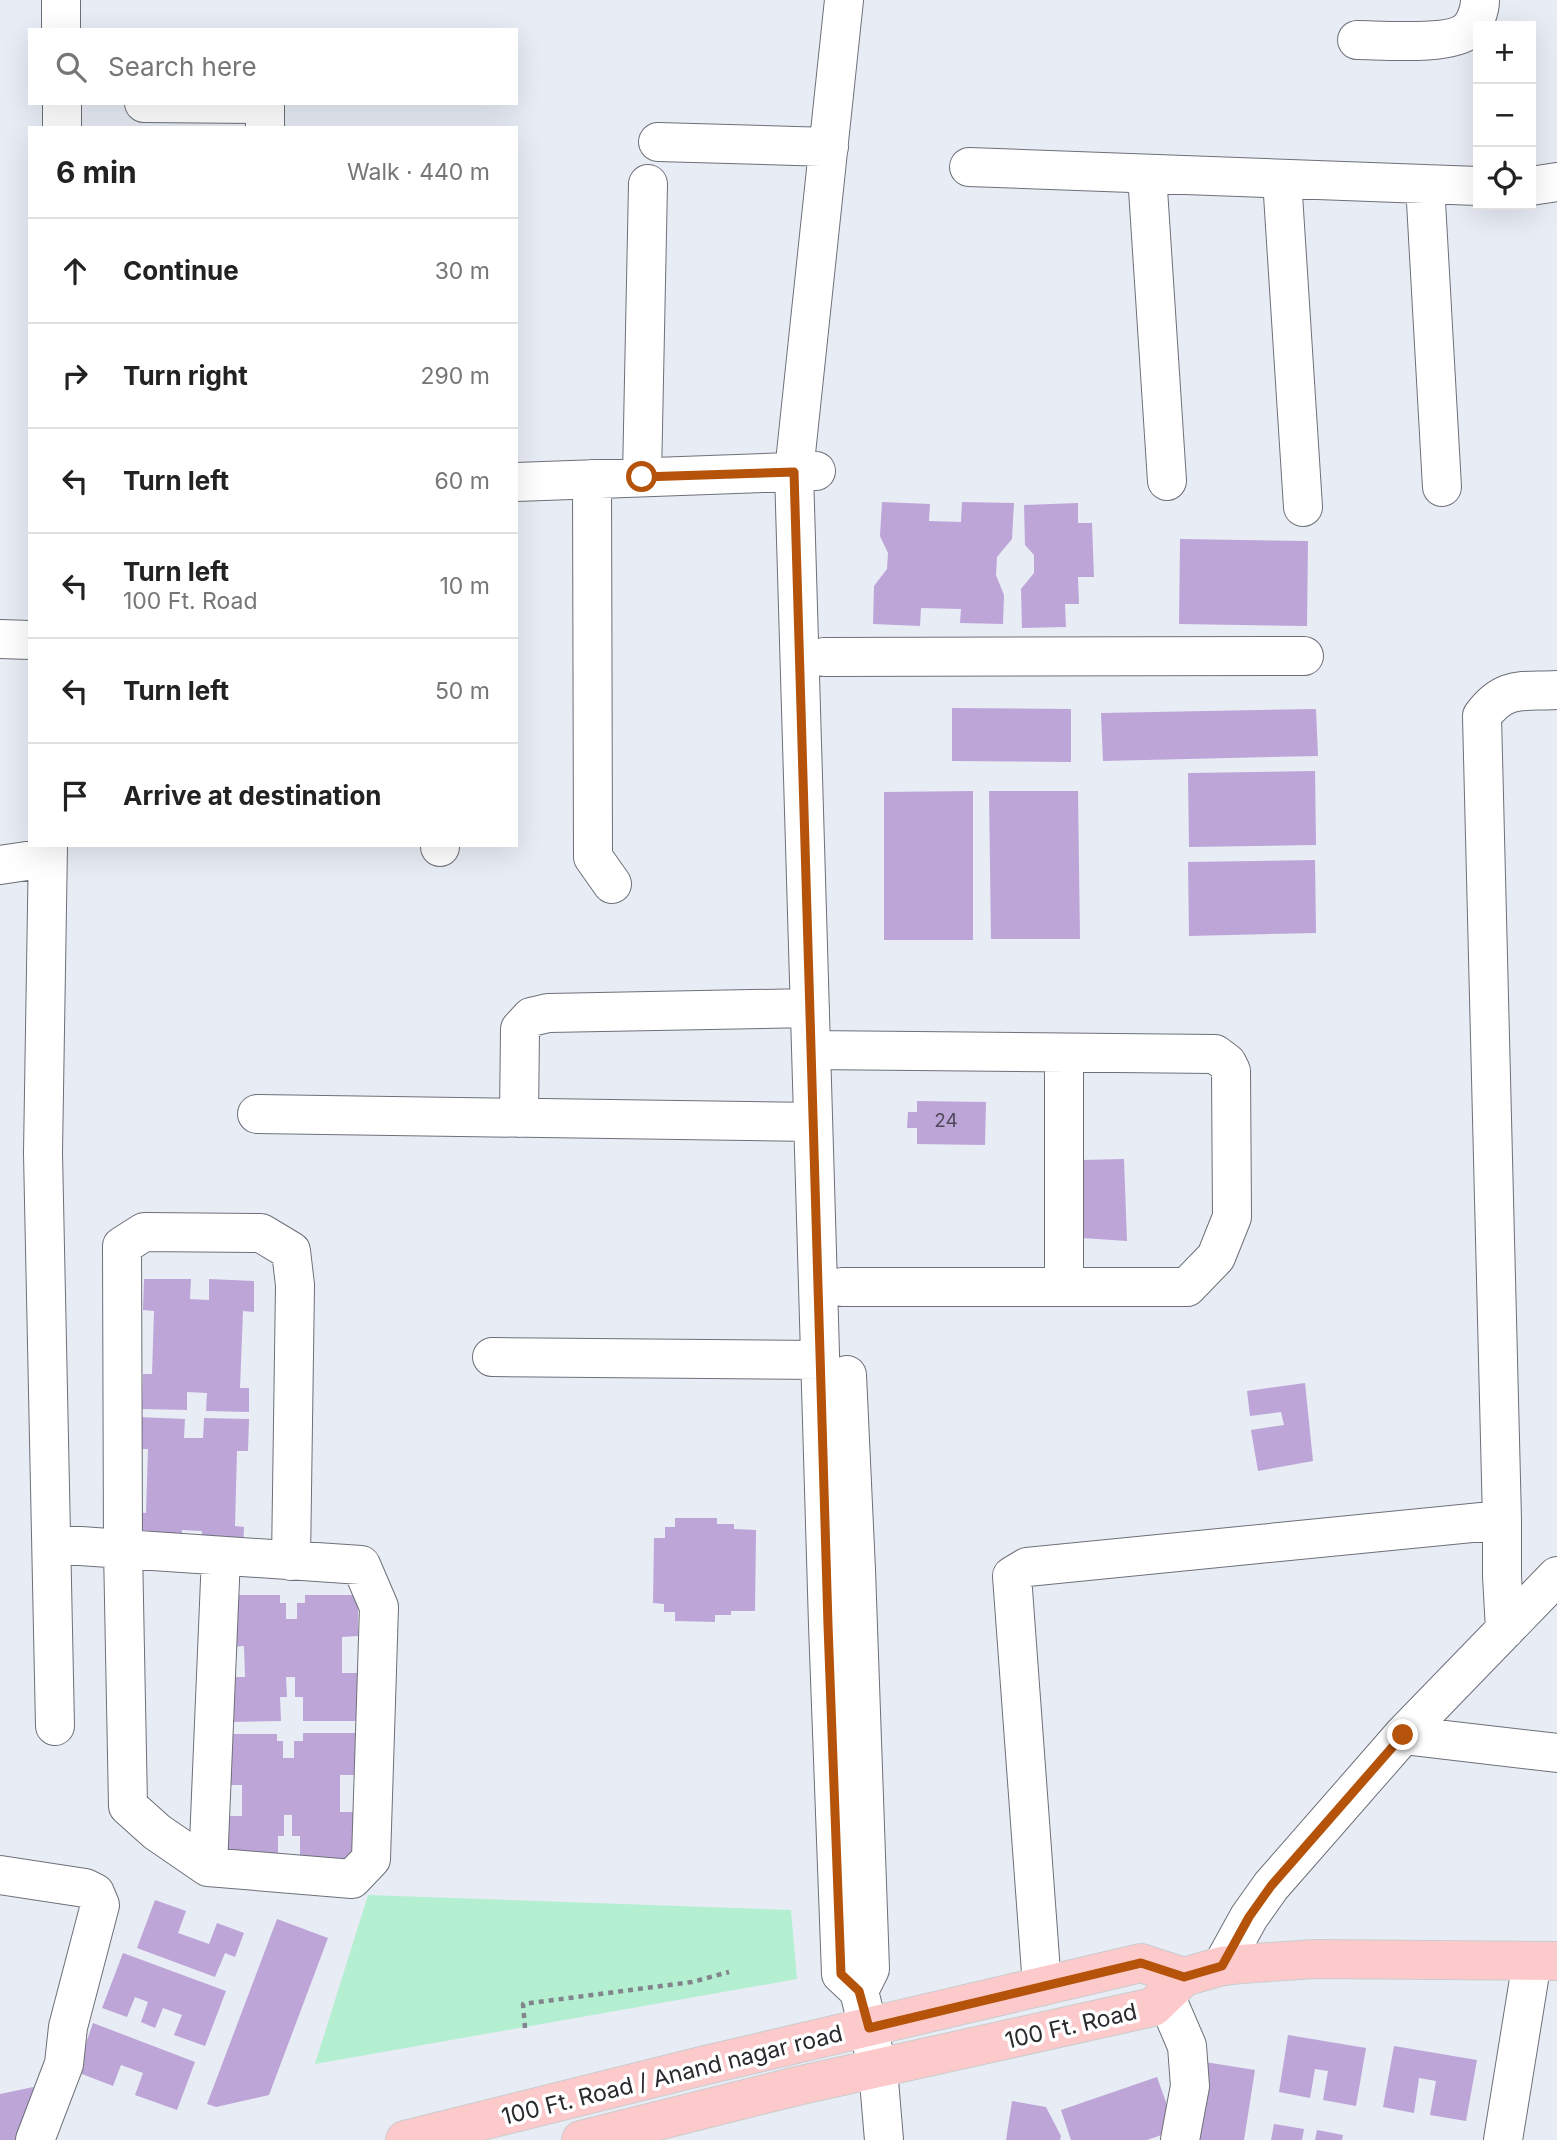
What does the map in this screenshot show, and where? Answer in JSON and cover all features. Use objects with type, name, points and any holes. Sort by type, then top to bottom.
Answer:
[{"type":"main road","name":"100 Ft. Road","points":[[581,2140],[797,2086],[1153,2007],[1175,1986],[1222,1966],[1314,1959],[1544,1961]]},
{"type":"main road","name":"100 Ft. Road / Anand nagar road","points":[[405,2140],[706,2065],[1141,1963],[1175,1986]]},
{"type":"street","points":[[61,0],[61,28]]},
{"type":"street","points":[[844,0],[829,147],[805,472],[810,1008],[824,1050],[813,1122],[841,1974],[859,1991],[869,2028],[877,2069],[884,2140]]},
{"type":"street","points":[[859,1991],[870,1969],[856,1570],[842,1287],[824,1050],[824,657],[805,472],[866,0]]},
{"type":"street","points":[[1357,40],[1447,40],[1468,31],[1480,10],[1480,0]]},
{"type":"street","points":[[62,105],[62,126]]},
{"type":"street","points":[[265,105],[265,126]]},
{"type":"street","points":[[657,142],[829,147]]},
{"type":"street","points":[[969,167],[1473,186]]},
{"type":"street","points":[[1147,174],[1167,481]]},
{"type":"street","points":[[1282,179],[1303,507]]},
{"type":"street","points":[[1536,185],[1557,183]]},
{"type":"street","points":[[642,477],[648,184]]},
{"type":"street","points":[[1425,184],[1442,486]]},
{"type":"street","points":[[518,482],[805,472]]},
{"type":"street","points":[[592,479],[593,857],[612,884]]},
{"type":"street","points":[[0,639],[28,640]]},
{"type":"street","points":[[824,657],[1304,656]]},
{"type":"street","points":[[1505,1630],[1482,716],[1493,701],[1507,692],[1557,690]]},
{"type":"street","points":[[0,865],[48,852],[43,1153],[55,1726]]},
{"type":"street","points":[[519,1118],[520,1029],[531,1017],[548,1013],[810,1008]]},
{"type":"street","points":[[824,1050],[1214,1054],[1227,1063],[1231,1071],[1232,1217],[1216,1257],[1187,1287],[842,1287]]},
{"type":"street","points":[[1065,1053],[1065,1287]]},
{"type":"street","points":[[257,1114],[813,1122]]},
{"type":"street","points":[[52,1544],[123,1549],[291,1561],[361,1565],[379,1607],[372,1859],[352,1879],[208,1867],[157,1832],[128,1806],[123,1549],[122,1246],[144,1232],[261,1233],[291,1251],[295,1285],[291,1561]]},
{"type":"street","points":[[492,1357],[820,1360]]},
{"type":"street","points":[[1042,1986],[1012,1576],[1027,1567],[1502,1520]]},
{"type":"street","points":[[208,1867],[221,1556]]},
{"type":"street","points":[[1222,1966],[1249,1917],[1271,1886],[1403,1735],[1505,1630],[1549,1595]]},
{"type":"street","points":[[1403,1735],[1557,1753]]},
{"type":"street","points":[[0,1875],[85,1888],[95,1893],[100,1905],[68,2027],[64,2064],[35,2140]]},
{"type":"street","points":[[1503,2140],[1544,1961]]},
{"type":"street","points":[[1175,1986],[1190,2086],[1180,2140]]},
{"type":"path","points":[[525,2028],[523,2004],[692,1982],[729,1972]]},
{"type":"green space","points":[[368,1895],[791,1910],[797,1979],[315,2064]]},
{"type":"building","points":[[882,502],[930,504],[929,521],[961,522],[962,502],[1014,503],[1012,539],[997,557],[996,575],[1004,595],[1003,624],[960,623],[961,609],[921,608],[920,626],[873,624],[874,586],[887,569],[888,553],[880,536]]},
{"type":"building","points":[[1078,503],[1078,523],[1092,523],[1094,577],[1078,577],[1079,604],[1065,604],[1066,627],[1022,628],[1021,589],[1034,573],[1034,555],[1025,545],[1024,505]]},
{"type":"building","points":[[1180,539],[1308,541],[1307,626],[1179,624]]},
{"type":"building","points":[[952,708],[1071,709],[1071,762],[952,761]]},
{"type":"building","points":[[1316,709],[1318,756],[1103,761],[1101,713]]},
{"type":"building","points":[[1315,771],[1316,845],[1189,847],[1188,773]]},
{"type":"building","points":[[973,791],[973,940],[884,940],[884,792]]},
{"type":"building","points":[[989,791],[1078,791],[1080,939],[991,939]]},
{"type":"building","points":[[1315,860],[1316,933],[1189,936],[1188,862]]},
{"type":"building","points":[[917,1101],[986,1102],[985,1145],[917,1144],[917,1128],[907,1128],[908,1112],[917,1112]]},
{"type":"building","points":[[1124,1159],[1127,1241],[1082,1238],[1082,1160]]},
{"type":"building","points":[[144,1279],[191,1279],[190,1299],[209,1300],[209,1279],[254,1281],[254,1312],[243,1311],[240,1388],[249,1388],[249,1412],[206,1411],[207,1393],[187,1392],[187,1410],[142,1409],[143,1374],[152,1374],[154,1311],[143,1310]]},
{"type":"building","points":[[1305,1383],[1313,1461],[1258,1471],[1251,1430],[1284,1425],[1281,1412],[1250,1416],[1247,1391]]},
{"type":"building","points":[[138,1417],[185,1419],[184,1438],[203,1438],[204,1418],[249,1419],[248,1451],[237,1451],[235,1526],[244,1527],[243,1550],[201,1550],[202,1531],[182,1530],[182,1549],[137,1547],[137,1512],[146,1513],[148,1449],[137,1449]]},
{"type":"building","points":[[675,1518],[717,1518],[717,1524],[734,1524],[734,1529],[756,1530],[755,1611],[731,1611],[731,1615],[715,1615],[715,1622],[675,1621],[675,1612],[664,1612],[664,1604],[653,1603],[654,1538],[665,1538],[665,1527],[675,1527]]},
{"type":"building","points":[[229,1595],[280,1595],[280,1603],[286,1603],[286,1619],[297,1619],[297,1603],[305,1603],[305,1595],[358,1595],[358,1636],[342,1637],[342,1673],[359,1673],[359,1721],[303,1721],[303,1697],[295,1697],[295,1677],[286,1677],[287,1697],[280,1697],[281,1721],[230,1722],[230,1677],[245,1677],[244,1646],[229,1647]]},
{"type":"building","points":[[303,1733],[355,1733],[355,1775],[340,1775],[340,1812],[356,1812],[356,1859],[300,1859],[300,1836],[292,1836],[292,1815],[284,1815],[284,1836],[278,1836],[278,1860],[227,1860],[227,1816],[242,1816],[242,1785],[226,1785],[226,1734],[277,1734],[277,1741],[283,1741],[283,1758],[294,1758],[294,1741],[303,1741]]},
{"type":"building","points":[[155,1900],[186,1911],[178,1933],[209,1944],[217,1923],[244,1933],[235,1957],[225,1953],[215,1977],[137,1948]]},
{"type":"building","points":[[277,1919],[328,1938],[269,2095],[216,2107],[207,2104]]},
{"type":"building","points":[[123,1953],[226,1991],[205,2046],[174,2035],[182,2015],[163,2008],[155,2028],[141,2022],[148,2002],[135,1997],[127,2017],[102,2008]]},
{"type":"building","points":[[93,2023],[195,2062],[177,2110],[135,2095],[143,2073],[121,2065],[113,2086],[69,2069],[84,2049]]},
{"type":"building","points":[[1288,2035],[1366,2048],[1356,2106],[1323,2100],[1328,2071],[1315,2069],[1310,2098],[1279,2092]]},
{"type":"building","points":[[1394,2046],[1477,2060],[1466,2121],[1430,2115],[1436,2081],[1419,2078],[1414,2113],[1383,2107]]},
{"type":"building","points":[[1205,2062],[1255,2070],[1244,2140],[1193,2140]]},
{"type":"building","points":[[1157,2077],[1176,2130],[1147,2140],[1071,2140],[1061,2110]]},
{"type":"building","points":[[43,2085],[15,2140],[0,2140],[0,2094]]},
{"type":"building","points":[[1012,2101],[1046,2107],[1061,2136],[1060,2140],[1006,2140]]},
{"type":"building","points":[[1274,2124],[1304,2129],[1302,2140],[1271,2140]]},
{"type":"building","points":[[1317,2130],[1343,2135],[1342,2140],[1315,2140]]},
{"type":"route","points":[[642,477],[794,472],[841,1974],[859,1991],[869,2028],[1141,1963],[1184,1977],[1222,1966],[1249,1917],[1271,1886],[1403,1735]]}]
